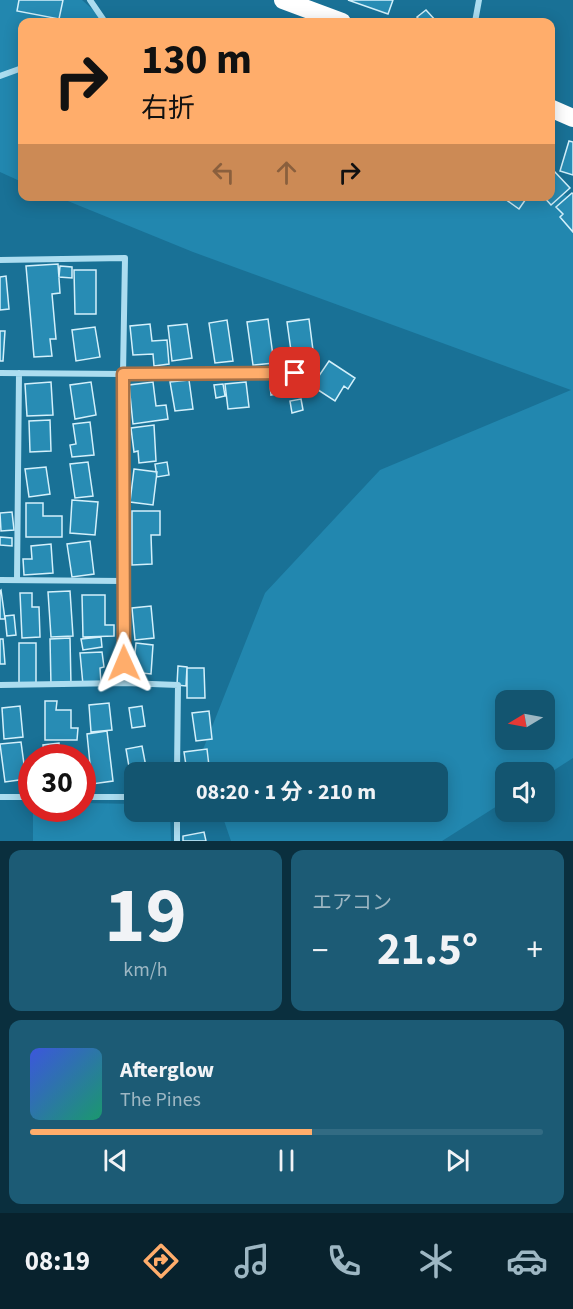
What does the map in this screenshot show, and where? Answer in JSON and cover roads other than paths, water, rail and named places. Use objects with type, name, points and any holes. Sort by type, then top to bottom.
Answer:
[{"type":"highway","points":[[283,0],[331,18]]},
{"type":"highway","points":[[555,110],[573,118]]},
{"type":"street","points":[[90,0],[102,18]]},
{"type":"street","points":[[476,18],[479,0]]},
{"type":"street","points":[[0,76],[18,69]]},
{"type":"street","points":[[0,260],[125,258],[123,374],[125,683]]},
{"type":"street","points":[[0,373],[295,373]]},
{"type":"street","points":[[18,580],[19,373]]},
{"type":"street","points":[[0,580],[123,581]]},
{"type":"street","points":[[0,685],[125,683],[178,685],[177,762]]},
{"type":"street","points":[[0,797],[18,797]]},
{"type":"street","points":[[96,797],[124,797]]},
{"type":"street","points":[[177,822],[177,841]]}]
